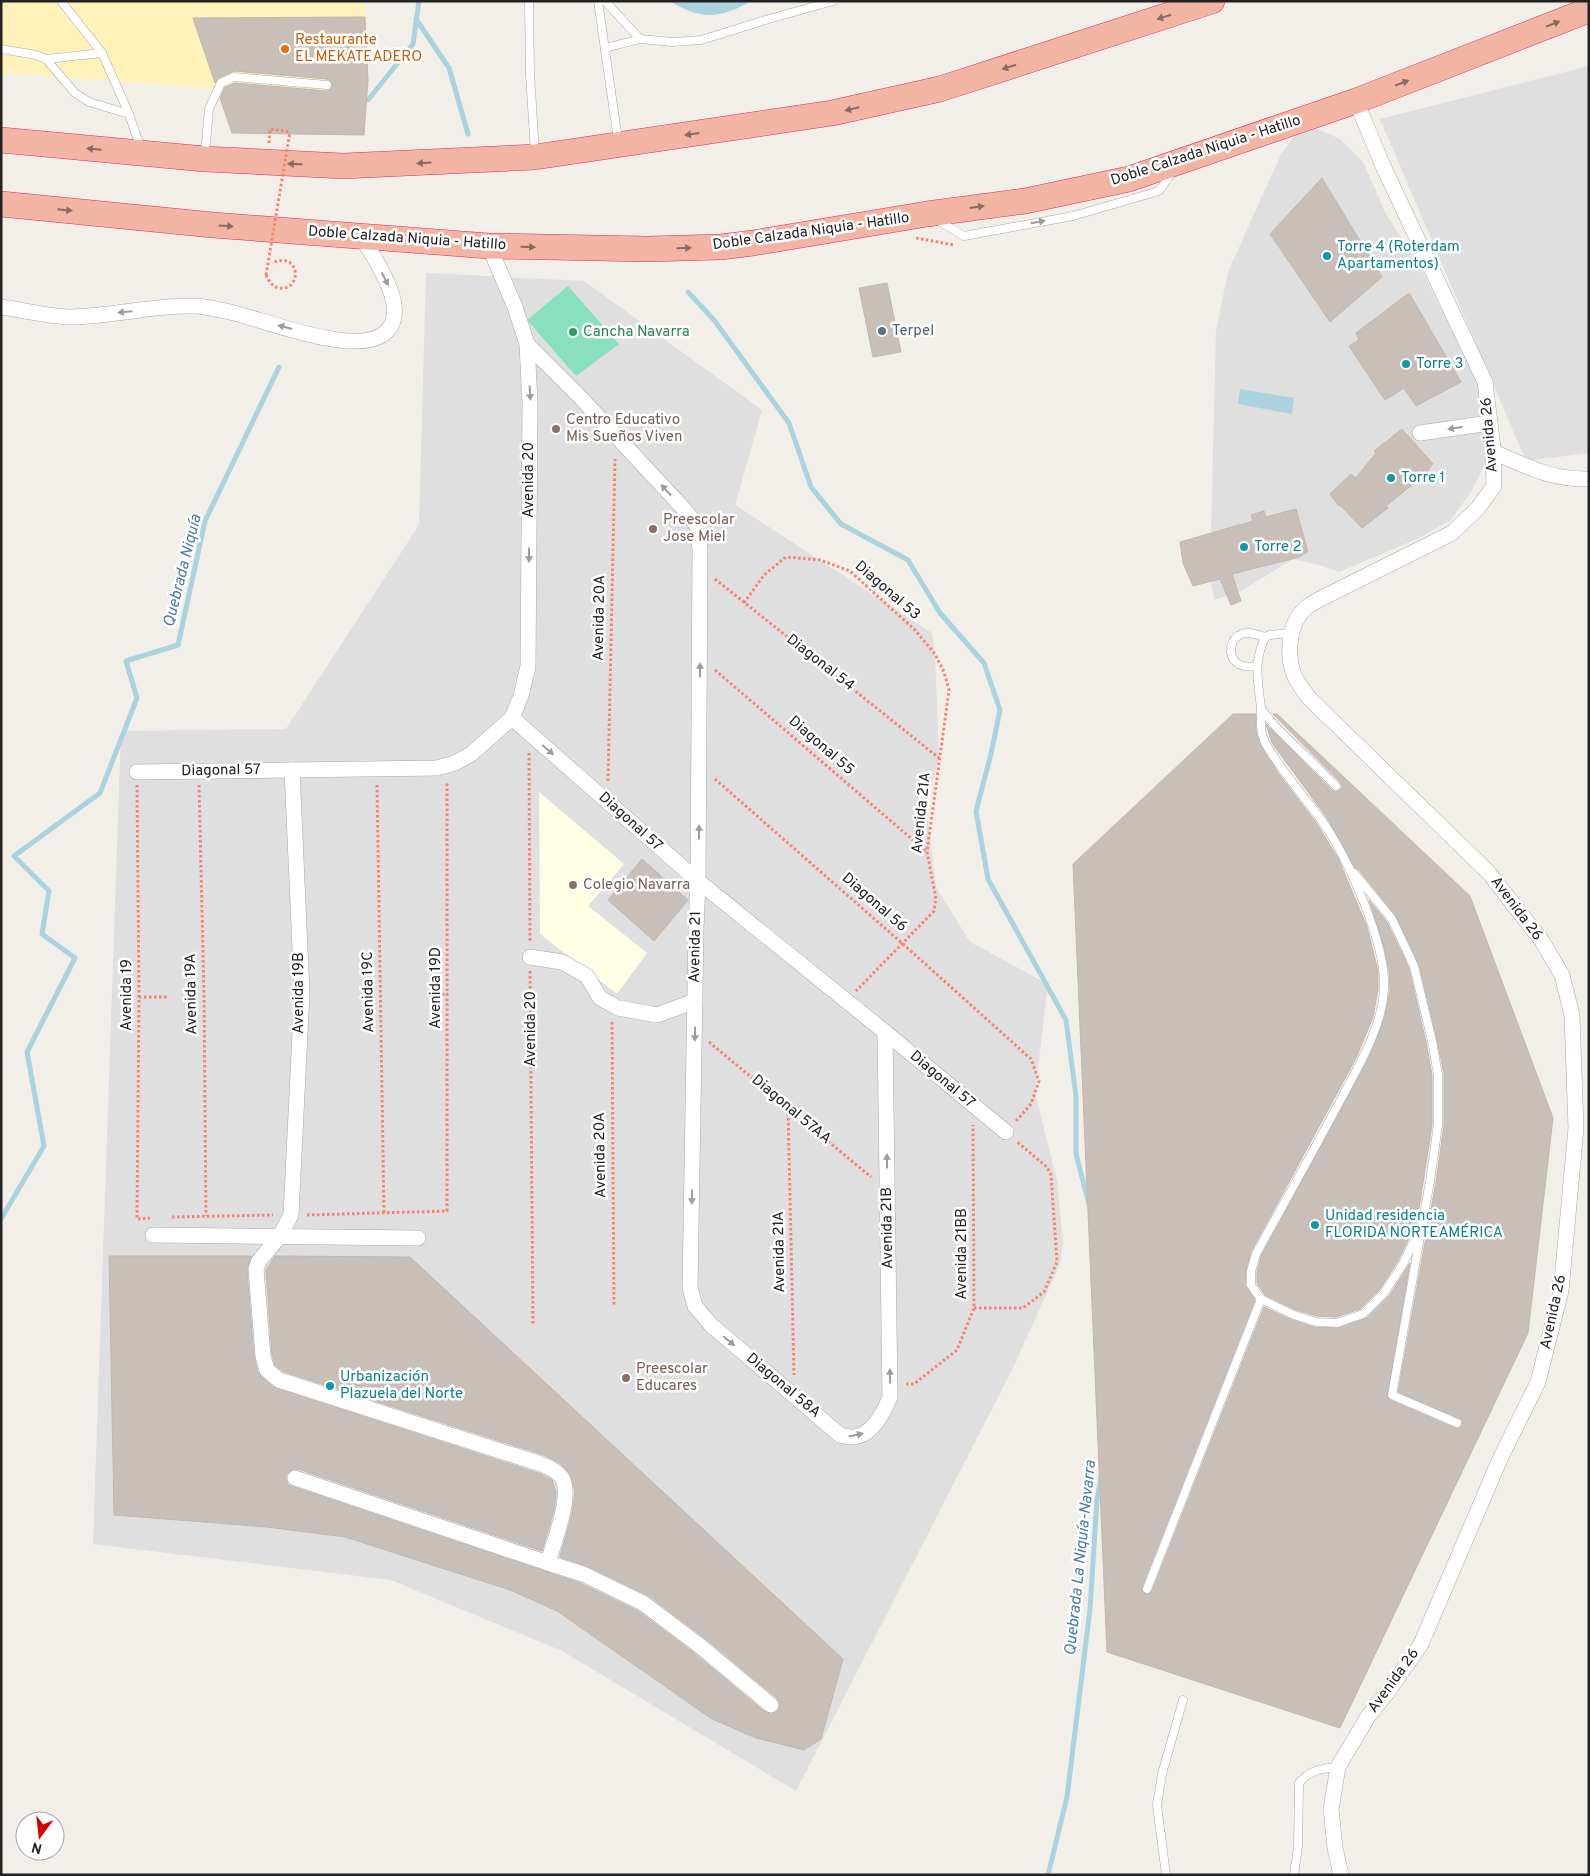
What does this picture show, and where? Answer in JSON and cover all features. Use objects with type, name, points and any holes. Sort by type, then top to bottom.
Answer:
[{"type":"highway","points":[[1,140],[205,159],[343,166],[535,157],[832,114],[940,89],[1211,2]]},
{"type":"highway","name":"Doble Calzada Niquia - Hatillo","points":[[1,204],[213,225],[489,246],[647,249],[753,244],[927,214],[1026,201],[1129,179],[1356,101],[1589,10]]},
{"type":"street","name":"Avenida 26","points":[[1341,1875],[1334,1848],[1331,1809],[1338,1767],[1370,1715],[1421,1644],[1500,1459],[1538,1382],[1562,1291],[1576,1128],[1572,1015],[1562,975],[1542,942],[1489,873],[1308,697],[1295,676],[1290,654],[1290,633],[1296,619],[1306,608],[1324,597],[1452,533],[1478,508],[1494,486],[1493,450],[1485,382],[1383,166],[1356,101]]},
{"type":"street","points":[[1,306],[69,317],[194,306],[232,313],[332,340],[361,342],[379,338],[387,332],[393,323],[394,311],[389,286],[361,236]]},
{"type":"street","name":"Avenida 20","points":[[489,246],[515,307],[527,344],[530,402],[528,666],[521,696],[512,718]]},
{"type":"street","points":[[527,344],[616,436]]},
{"type":"street","points":[[1420,433],[1490,423]]},
{"type":"street","name":"Avenida 21","points":[[616,436],[684,509],[698,527],[700,568],[698,881],[690,1288],[695,1306]]},
{"type":"street","points":[[1493,450],[1550,468],[1568,471],[1589,471]]},
{"type":"street","points":[[1493,450],[1547,475],[1574,480],[1589,479]]},
{"type":"street","name":"Diagonal 57","points":[[137,772],[430,768],[455,763],[471,754],[512,718],[698,881],[1006,1132]]},
{"type":"street","name":"Avenida 19B","points":[[280,1236],[290,1215],[302,993],[292,770]]},
{"type":"street","points":[[530,957],[562,962],[578,971],[586,976],[600,998],[618,1008],[656,1015],[695,1002]]},
{"type":"street","name":"Avenida 21B","points":[[878,1421],[885,1411],[890,1397],[885,1032]]},
{"type":"street","points":[[152,1235],[418,1238]]},
{"type":"street","points":[[280,1236],[259,1261],[256,1269],[263,1356],[267,1370],[279,1380],[555,1470],[564,1482],[564,1505],[548,1563]]},
{"type":"street","name":"Diagonal 58A","points":[[695,1306],[711,1325],[840,1435],[853,1437],[864,1434],[878,1421]]},
{"type":"street","points":[[295,1478],[583,1574],[643,1602],[771,1705]]},
{"type":"lane","points":[[62,1],[102,53],[129,114],[143,154]]},
{"type":"lane","points":[[529,1],[530,74],[535,157]]},
{"type":"lane","points":[[598,1],[618,145]]},
{"type":"lane","points":[[605,1],[640,39]]},
{"type":"lane","points":[[605,48],[640,39],[673,42],[701,40],[833,1]]},
{"type":"lane","points":[[1,49],[36,55],[46,59],[102,53]]},
{"type":"lane","points":[[46,59],[75,94],[89,102],[129,114]]},
{"type":"lane","points":[[205,159],[210,109],[221,83],[234,76],[327,85]]},
{"type":"lane","points":[[1256,666],[1249,667],[1236,663],[1232,657],[1231,644],[1235,638],[1243,633],[1251,633],[1265,638]]},
{"type":"lane","points":[[1290,633],[1270,635],[1265,638],[1260,650],[1256,666],[1257,689],[1261,709],[1259,724],[1263,739],[1282,770],[1323,822],[1350,868],[1392,920],[1414,966],[1438,1075],[1438,1125],[1423,1222],[1392,1395],[1457,1423]]},
{"type":"lane","points":[[1261,709],[1277,728],[1336,786]]},
{"type":"lane","points":[[1350,868],[1375,937],[1384,972],[1381,1010],[1376,1026],[1348,1085],[1256,1254],[1251,1271],[1251,1285],[1261,1299],[1294,1315],[1316,1322],[1337,1323],[1362,1314],[1384,1293],[1393,1280],[1423,1222]]},
{"type":"lane","points":[[1147,1589],[1261,1299]]},
{"type":"lane","points":[[1166,1875],[1157,1805],[1162,1774],[1182,1700]]},
{"type":"lane","points":[[1294,1875],[1298,1847],[1299,1782],[1313,1770],[1338,1767]]},
{"type":"path","points":[[270,129],[290,132],[266,275],[269,282],[275,287],[283,289],[290,286],[295,280],[296,272],[293,265],[287,260],[279,259],[272,262]]},
{"type":"path","points":[[915,238],[959,246]]},
{"type":"path","points":[[265,246],[275,247]]},
{"type":"path","name":"Avenida 20A","points":[[607,801],[616,436]]},
{"type":"path","name":"Diagonal 53","points":[[744,603],[764,575],[786,557],[820,560],[850,571],[915,630],[935,654]]},
{"type":"path","name":"Diagonal 54","points":[[700,568],[939,758]]},
{"type":"path","name":"Avenida 21A","points":[[847,1001],[934,911],[936,899],[927,852],[949,690],[944,672],[935,654]]},
{"type":"path","name":"Diagonal 55","points":[[700,657],[927,852]]},
{"type":"path","name":"Avenida 20","points":[[529,733],[533,1325]]},
{"type":"path","name":"Avenida 19D","points":[[447,765],[447,1211]]},
{"type":"path","name":"Diagonal 56","points":[[699,765],[1031,1059],[1039,1081],[1031,1104],[1006,1132]]},
{"type":"path","name":"Avenida 19C","points":[[376,769],[384,1214]]},
{"type":"path","name":"Avenida 19A","points":[[198,771],[204,995],[206,1216]]},
{"type":"path","name":"Avenida 19","points":[[137,772],[137,1218]]},
{"type":"path","points":[[432,994],[448,994]]},
{"type":"path","points":[[138,997],[169,997]]},
{"type":"path","name":"Avenida 20A","points":[[611,1004],[614,1307]]},
{"type":"path","name":"Diagonal 57AA","points":[[695,1030],[887,1190]]},
{"type":"path","name":"Avenida 21BB","points":[[890,1384],[914,1384],[957,1350],[974,1308],[973,1105]]},
{"type":"path","name":"Avenida 21A","points":[[788,1108],[794,1396]]},
{"type":"path","points":[[974,1308],[1023,1308],[1044,1292],[1057,1262],[1051,1175],[1047,1167],[1006,1132]]},
{"type":"shaded area","points":[[1589,66],[1589,453],[1526,461],[1380,119]]},
{"type":"shaded area","points":[[1314,127],[1340,139],[1363,162],[1386,214],[1422,270],[1479,386],[1489,429],[1485,465],[1471,492],[1451,520],[1417,539],[1339,572],[1293,559],[1241,591],[1214,600],[1210,574],[1216,331],[1228,272],[1281,154],[1295,135]]},
{"type":"shaded area","points":[[426,273],[584,281],[762,410],[735,505],[932,633],[935,654],[939,758],[926,805],[936,887],[970,942],[1048,984],[1035,1092],[1057,1181],[1063,1244],[1060,1264],[1012,1370],[796,1791],[562,1651],[391,1580],[93,1544],[121,731],[286,729],[419,525]]},
{"type":"shaded area","name":"Colegio Navarra","points":[[539,792],[624,864],[588,906],[647,953],[617,994],[540,934]]},
{"type":"sand","points":[[1,1],[365,1],[368,100],[1,73]]},
{"type":"green space","name":"Cancha Navarra","points":[[568,286],[619,344],[576,376],[527,320]]},
{"type":"water","points":[[670,1],[751,1],[730,11],[710,15],[691,12]]},
{"type":"water","points":[[1240,389],[1294,398],[1292,414],[1238,404]]},
{"type":"building","name":"Restaurante EL MEKATEADERO","points":[[365,17],[368,80],[364,135],[232,133],[220,98],[225,87],[235,83],[327,91],[332,88],[332,83],[327,79],[234,71],[219,78],[215,83],[193,18]]},
{"type":"building","name":"Torre 4 (Roterdam Apartamentos)","points":[[1322,178],[1382,277],[1330,322],[1270,234]]},
{"type":"building","name":"Terpel","points":[[887,283],[901,352],[873,357],[859,288]]},
{"type":"building","name":"Torre 3","points":[[1409,293],[1461,382],[1416,406],[1404,388],[1385,400],[1349,346],[1359,340],[1356,333]]},
{"type":"building","name":"Torre 1","points":[[1402,429],[1433,464],[1424,475],[1386,506],[1388,508],[1362,528],[1339,506],[1330,494],[1351,474],[1356,478],[1376,453],[1374,451]]},
{"type":"building","name":"Torre 2","points":[[1296,509],[1308,552],[1296,558],[1232,574],[1241,601],[1231,605],[1220,579],[1193,586],[1183,563],[1180,542],[1253,521],[1251,515],[1264,511],[1266,517]]},
{"type":"building","name":"Unidad residencia FLORIDA NORTEAMÉRICA","points":[[1233,714],[1256,714],[1256,731],[1261,746],[1279,774],[1317,824],[1338,858],[1367,927],[1378,971],[1378,989],[1373,1017],[1356,1058],[1251,1252],[1246,1270],[1245,1285],[1255,1300],[1142,1587],[1143,1593],[1148,1594],[1152,1591],[1264,1307],[1292,1320],[1314,1327],[1339,1328],[1367,1318],[1389,1296],[1410,1263],[1387,1397],[1455,1428],[1460,1428],[1462,1425],[1462,1420],[1459,1418],[1398,1392],[1436,1182],[1444,1125],[1444,1074],[1419,965],[1396,916],[1358,869],[1355,868],[1327,818],[1272,743],[1266,724],[1332,790],[1335,792],[1340,790],[1342,787],[1340,782],[1273,714],[1277,714],[1470,896],[1553,1118],[1528,1333],[1340,1728],[1107,1652],[1073,864]]},
{"type":"building","points":[[642,859],[688,900],[654,941],[608,900]]},
{"type":"building","points":[[1369,900],[1387,922],[1409,968],[1432,1075],[1432,1125],[1417,1221],[1398,1261],[1380,1289],[1360,1309],[1336,1317],[1317,1316],[1296,1310],[1265,1295],[1257,1283],[1257,1272],[1261,1256],[1366,1063],[1384,1019],[1390,990],[1389,970]]},
{"type":"building","name":"Urbanización Plazuela del Norte","points":[[109,1256],[251,1256],[247,1270],[254,1357],[258,1373],[273,1387],[538,1473],[552,1480],[556,1492],[554,1510],[542,1551],[298,1469],[293,1469],[286,1475],[288,1485],[580,1583],[638,1611],[694,1653],[765,1712],[770,1714],[778,1711],[780,1706],[777,1698],[706,1639],[649,1596],[587,1566],[560,1557],[572,1514],[575,1492],[570,1474],[560,1463],[544,1455],[284,1372],[275,1365],[272,1354],[266,1270],[275,1256],[410,1257],[843,1659],[821,1739],[804,1750],[756,1738],[712,1719],[557,1611],[510,1590],[345,1537],[267,1527],[114,1515]]},
{"type":"waterway","name":"Quebrada Niquía","points":[[368,100],[413,44],[419,1]]},
{"type":"waterway","name":"Quebrada La Niquía-Navarra","points":[[416,19],[449,68],[468,134]]},
{"type":"waterway","name":"Quebrada La Niquía-Navarra","points":[[688,292],[714,320],[789,423],[811,487],[841,524],[908,560],[940,613],[984,663],[1000,710],[976,811],[988,879],[1066,1020],[1076,1096],[1076,1154],[1089,1204]]},
{"type":"waterway","name":"Quebrada Niquía","points":[[1,1219],[44,1146],[27,1052],[75,958],[42,934],[49,891],[14,856],[100,793],[137,698],[126,661],[178,645],[205,521],[279,367]]},
{"type":"waterway","name":"Quebrada La Niquía-Navarra","points":[[1048,1875],[1067,1797],[1090,1609],[1097,1500],[1101,1477]]},
{"type":"place","name":"Restaurante EL MEKATEADERO","points":[[285,49]]},
{"type":"place","name":"Torre 4 (Roterdam Apartamentos)","points":[[1327,256]]},
{"type":"place","name":"Terpel","points":[[882,331]]},
{"type":"place","name":"Cancha Navarra","points":[[573,332]]},
{"type":"place","name":"Torre 3","points":[[1406,364]]},
{"type":"place","name":"Centro Educativo Mis Sueños Viven","points":[[556,429]]},
{"type":"place","name":"Torre 1","points":[[1391,478]]},
{"type":"place","name":"Preescolar Jose Miel","points":[[653,529]]},
{"type":"place","name":"Torre 2","points":[[1244,547]]},
{"type":"place","name":"Colegio Navarra","points":[[573,885]]},
{"type":"place","name":"Unidad residencia FLORIDA NORTEAMÉRICA","points":[[1315,1225]]},
{"type":"place","name":"Preescolar Educares","points":[[626,1378]]},
{"type":"place","name":"Urbanización Plazuela del Norte","points":[[330,1386]]}]
